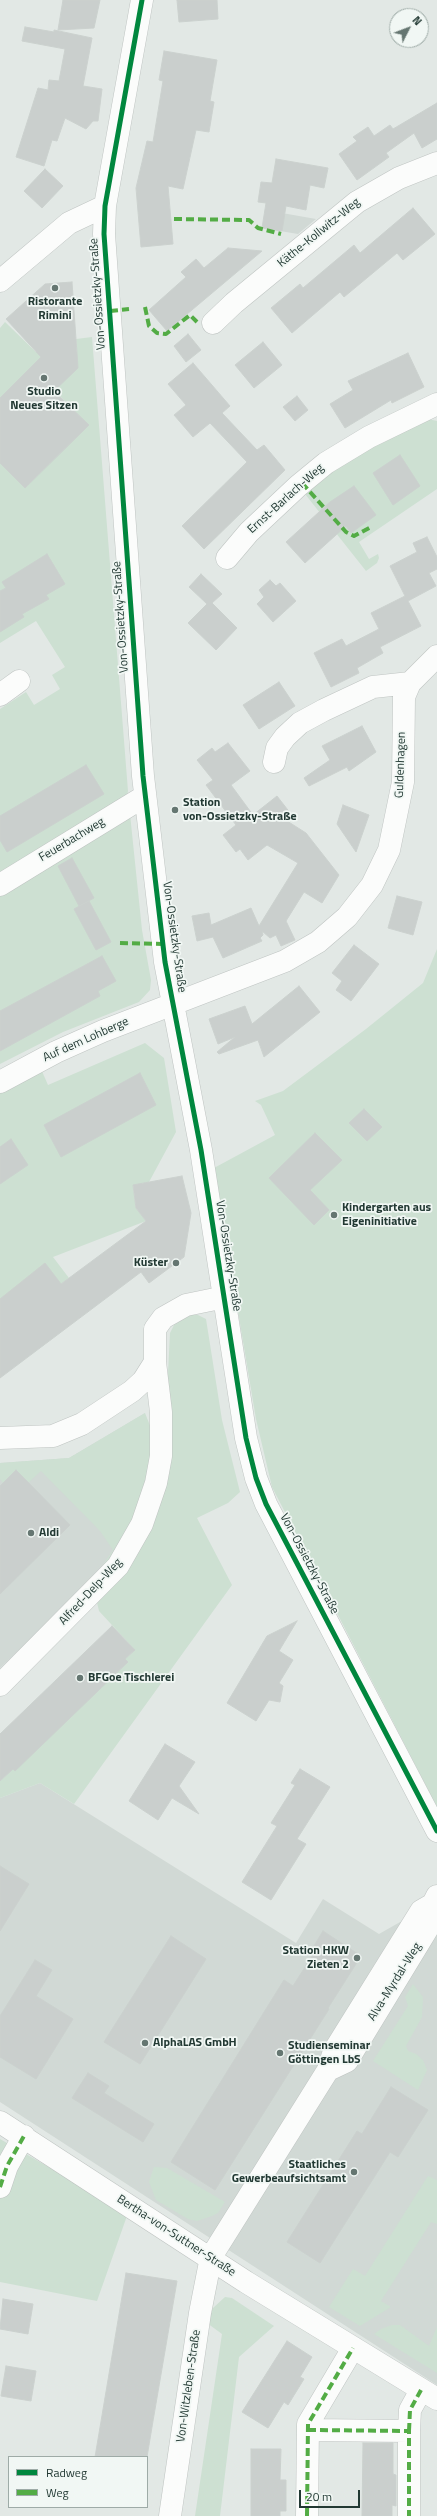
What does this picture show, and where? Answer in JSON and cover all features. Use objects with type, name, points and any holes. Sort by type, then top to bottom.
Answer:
[{"type":"street","name":"Von-Ossietzky-Straße","points":[[142,0],[105,206],[104,234],[145,796],[166,962],[225,1297],[246,1438],[256,1478],[266,1504],[437,1831]]},
{"type":"street","name":"Käthe-Kollwitz-Weg","points":[[212,323],[239,298],[352,205],[399,178],[437,162]]},
{"type":"street","points":[[0,281],[69,223],[105,206]]},
{"type":"street","name":"Ernst-Barlach-Weg","points":[[227,558],[249,532],[298,486],[326,463],[369,437],[437,404]]},
{"type":"street","name":"Guldenhagen","points":[[174,1003],[302,953],[334,929],[362,899],[382,867],[394,834],[403,782],[404,697],[410,682],[437,656]]},
{"type":"street","points":[[0,695],[19,681]]},
{"type":"street","points":[[274,762],[277,748],[300,723],[373,687],[410,682]]},
{"type":"street","name":"Feuerbachweg","points":[[0,885],[145,796]]},
{"type":"street","name":"Auf dem Lohberge","points":[[0,1082],[56,1052],[174,1003]]},
{"type":"street","name":"Alfred-Delp-Weg","points":[[0,1685],[118,1566],[142,1524],[156,1483],[161,1456],[161,1412],[155,1362],[155,1329],[163,1318],[186,1305],[225,1297]]},
{"type":"street","points":[[0,1438],[48,1436],[69,1431],[138,1387],[155,1362]]},
{"type":"street","name":"Alva-Myrdal-Weg","points":[[211,2257],[328,2070],[347,2061],[434,1918],[435,1900]]},
{"type":"street","name":"Bertha-von-Suttner-Straße","points":[[0,2122],[211,2257],[246,2282],[429,2394],[410,2410],[410,2516]]},
{"type":"street","points":[[0,2187],[7,2166],[24,2136]]},
{"type":"street","name":"Von-Witzleben-Straße","points":[[170,2516],[200,2312],[211,2257]]},
{"type":"street","points":[[307,2516],[308,2424],[353,2348]]},
{"type":"street","points":[[308,2430],[410,2431]]},
{"type":"shaded area","points":[[265,210],[316,219],[298,234],[262,228]]},
{"type":"shaded area","points":[[145,1413],[128,1530],[92,1581],[0,1668],[0,1463],[69,1458]]},
{"type":"shaded area","points":[[40,1783],[296,1943],[323,1899],[379,1934],[437,1901],[437,2385],[0,2102],[0,1798]]},
{"type":"green space","points":[[5,322],[36,352],[77,352],[76,339],[92,337],[128,791],[127,796],[0,874],[0,709],[26,692],[34,705],[60,689],[52,675],[65,667],[36,621],[0,643],[0,463],[25,488],[88,425],[60,396],[56,389],[0,444],[0,328]]},
{"type":"green space","points":[[428,419],[437,421],[437,489],[359,542],[369,559],[378,554],[379,558],[377,563],[366,571],[305,494],[328,475],[367,449]]},
{"type":"green space","points":[[130,814],[142,930],[151,980],[150,990],[139,1002],[63,1032],[0,1064],[0,895]]},
{"type":"green space","points":[[437,949],[437,1807],[272,1487],[256,1419],[214,1168],[275,1135],[261,1105],[255,1101],[283,1091],[366,1029],[423,983]]},
{"type":"green space","points":[[145,1043],[164,1058],[176,1132],[149,1182],[133,1186],[136,1208],[146,1221],[53,1257],[69,1278],[0,1330],[0,1092],[41,1069],[48,1085]]},
{"type":"green space","points":[[188,1315],[198,1315],[206,1319],[222,1420],[240,1492],[228,1503],[197,1518],[232,1585],[74,1804],[40,1783],[0,1798],[0,1781],[128,1662],[125,1659],[135,1650],[99,1611],[92,1581],[113,1550],[100,1531],[41,1471],[28,1483],[16,1470],[3,1483],[0,1479],[0,1463],[69,1458],[145,1413],[151,1428],[167,1394],[170,1333],[174,1325]]},
{"type":"green space","points":[[413,1984],[423,1997],[422,2017],[406,2046],[408,2051],[416,2054],[423,2060],[427,2070],[418,2090],[373,2061],[408,2006],[405,1997]]},
{"type":"green space","points":[[0,2139],[128,2213],[97,2301],[0,2282]]},
{"type":"green space","points":[[154,2167],[167,2168],[225,2202],[218,2213],[212,2216],[197,2221],[188,2219],[156,2200],[149,2182]]},
{"type":"green space","points":[[428,2176],[437,2180],[437,2224],[431,2222],[381,2301],[391,2307],[360,2326],[329,2307],[353,2269],[365,2276]]},
{"type":"green space","points":[[225,2297],[232,2298],[274,2326],[239,2357],[220,2516],[195,2516],[222,2334],[207,2323],[213,2308]]},
{"type":"green space","points":[[392,2325],[400,2325],[429,2346],[437,2327],[437,2373],[374,2334],[381,2329]]},
{"type":"building","points":[[63,0],[100,0],[94,28],[58,30]]},
{"type":"building","points":[[177,0],[217,0],[218,19],[179,22]]},
{"type":"building","points":[[25,27],[54,32],[54,30],[92,38],[83,86],[102,89],[98,121],[93,121],[86,129],[65,118],[57,141],[52,140],[44,166],[16,157],[38,88],[48,90],[49,80],[59,81],[65,49],[22,41]]},
{"type":"building","points":[[164,51],[217,60],[210,101],[214,102],[209,132],[196,130],[183,189],[168,186],[173,244],[141,247],[136,188],[147,141],[153,142],[163,81],[159,80]]},
{"type":"building","points":[[437,103],[437,139],[422,148],[414,133],[386,153],[389,157],[357,180],[339,154],[357,141],[353,137],[368,127],[374,136],[390,125],[393,129]]},
{"type":"building","points":[[276,159],[328,168],[324,188],[310,185],[306,210],[286,206],[282,231],[262,228],[266,203],[258,202],[261,182],[272,183]]},
{"type":"building","points":[[45,169],[63,186],[42,208],[24,191]]},
{"type":"building","points":[[413,208],[435,234],[403,260],[397,253],[344,297],[340,292],[292,333],[271,308],[300,284],[303,288],[354,245],[360,253]]},
{"type":"building","points":[[228,248],[262,251],[167,331],[149,310],[186,277],[181,272],[196,259],[204,268]]},
{"type":"building","points":[[72,282],[78,368],[54,391],[89,425],[25,488],[0,463],[0,398],[41,357],[6,319],[45,284]]},
{"type":"building","points":[[188,334],[201,350],[186,362],[174,346]]},
{"type":"building","points":[[263,342],[282,365],[254,388],[235,365]]},
{"type":"building","points":[[408,353],[424,387],[392,403],[391,400],[345,428],[330,404],[353,390],[348,381]]},
{"type":"building","points":[[193,363],[230,406],[222,413],[257,450],[264,445],[285,470],[204,549],[182,526],[247,462],[210,423],[193,437],[174,415],[186,405],[168,384]]},
{"type":"building","points":[[297,396],[308,410],[295,421],[283,407]]},
{"type":"building","points":[[400,455],[420,486],[393,505],[373,473]]},
{"type":"building","points":[[354,486],[376,515],[351,533],[346,526],[305,563],[286,542],[330,502]]},
{"type":"building","points":[[427,537],[437,557],[437,569],[429,573],[436,586],[408,601],[421,626],[380,647],[383,653],[357,668],[359,673],[331,687],[314,653],[342,639],[346,646],[379,629],[371,613],[405,596],[390,566],[417,552],[413,543]]},
{"type":"building","points":[[47,554],[65,584],[46,595],[49,599],[22,614],[24,617],[0,632],[0,591],[6,588],[2,582]]},
{"type":"building","points":[[201,574],[222,594],[212,603],[237,628],[216,650],[188,623],[207,604],[189,587]]},
{"type":"building","points":[[270,580],[276,586],[280,583],[296,601],[273,622],[257,604],[264,597],[259,590]]},
{"type":"building","points":[[279,682],[295,706],[259,729],[243,705]]},
{"type":"building","points":[[362,726],[376,752],[349,771],[347,767],[309,786],[304,778],[330,760],[322,746]]},
{"type":"building","points":[[228,743],[250,771],[231,785],[253,815],[277,796],[291,814],[284,819],[306,833],[339,875],[322,903],[304,892],[286,921],[295,940],[281,946],[276,935],[270,938],[262,931],[263,935],[260,938],[262,941],[223,958],[213,937],[197,941],[192,916],[209,913],[211,925],[251,908],[259,926],[298,863],[267,845],[248,860],[240,849],[236,852],[223,835],[236,825],[206,785],[213,780],[197,760],[212,748],[215,752]]},
{"type":"building","points":[[86,765],[104,794],[7,852],[0,840],[0,816]]},
{"type":"building","points":[[343,805],[369,815],[356,852],[337,824]]},
{"type":"building","points":[[72,858],[94,898],[79,906],[58,866]]},
{"type":"building","points":[[397,896],[422,902],[413,935],[388,928]]},
{"type":"building","points":[[89,901],[111,942],[96,950],[74,909]]},
{"type":"building","points":[[354,945],[379,964],[351,1001],[336,990],[342,981],[332,973]]},
{"type":"building","points":[[102,956],[116,981],[98,991],[100,996],[0,1051],[0,1011]]},
{"type":"building","points":[[299,986],[320,1012],[264,1057],[258,1040],[219,1054],[217,1052],[235,1037],[218,1044],[209,1019],[245,1006],[252,1024]]},
{"type":"building","points":[[140,1073],[156,1105],[61,1157],[44,1125]]},
{"type":"building","points":[[364,1109],[382,1127],[367,1141],[349,1123]]},
{"type":"building","points":[[315,1133],[342,1160],[310,1190],[329,1210],[314,1225],[269,1178]]},
{"type":"building","points":[[11,1139],[28,1165],[0,1184],[0,1147]]},
{"type":"building","points":[[182,1176],[191,1213],[184,1257],[149,1283],[141,1272],[0,1378],[0,1299],[45,1263],[61,1284],[146,1221],[136,1208],[133,1185]]},
{"type":"building","name":"Aldi","points":[[16,1470],[70,1525],[0,1594],[0,1486]]},
{"type":"building","points":[[297,1621],[279,1651],[293,1660],[279,1683],[283,1686],[280,1702],[269,1700],[256,1721],[227,1703],[267,1636]]},
{"type":"building","points":[[112,1626],[135,1650],[125,1659],[128,1662],[15,1771],[13,1769],[0,1781],[0,1734]]},
{"type":"building","points":[[165,1744],[195,1762],[179,1786],[199,1814],[172,1798],[158,1820],[129,1801]]},
{"type":"building","points":[[300,1769],[330,1787],[297,1839],[306,1844],[271,1900],[242,1882],[277,1826],[271,1823],[295,1785],[291,1783]]},
{"type":"building","points":[[0,1866],[29,1884],[0,1931]]},
{"type":"building","points":[[323,1931],[361,1956],[215,2190],[171,2162],[284,1980],[293,1986],[314,1953],[311,1951]]},
{"type":"building","points":[[171,1936],[206,1959],[140,2064],[104,2042]]},
{"type":"building","points":[[35,1960],[52,1970],[36,1996],[73,2019],[36,2079],[0,2057],[0,2016]]},
{"type":"building","points":[[88,2073],[109,2086],[104,2093],[154,2124],[143,2142],[72,2098]]},
{"type":"building","name":"Staatliches Gewerbeaufsichtsamt","points":[[391,2087],[428,2110],[398,2157],[390,2152],[320,2263],[287,2242],[357,2131],[362,2134]]},
{"type":"building","points":[[126,2273],[177,2281],[147,2456],[95,2456]]},
{"type":"building","points":[[3,2299],[33,2304],[28,2334],[0,2329]]},
{"type":"building","points":[[287,2341],[312,2357],[300,2377],[304,2379],[288,2405],[284,2402],[268,2428],[242,2412]]},
{"type":"building","points":[[6,2366],[36,2371],[31,2401],[1,2396]]},
{"type":"building","points":[[363,2443],[393,2443],[393,2474],[396,2475],[396,2506],[392,2505],[392,2516],[362,2516]]},
{"type":"building","points":[[251,2449],[281,2449],[280,2480],[286,2480],[286,2511],[280,2511],[280,2516],[251,2516]]},
{"type":"marked path","points":[[174,219],[249,220],[258,228],[281,234]]},
{"type":"marked path","points":[[145,307],[149,326],[157,333],[166,334],[190,315],[197,322]]},
{"type":"marked path","points":[[110,311],[129,309]]},
{"type":"marked path","points":[[302,483],[346,532],[354,536],[371,527]]},
{"type":"marked path","points":[[120,943],[163,944]]},
{"type":"marked path","points":[[0,2187],[7,2166],[24,2136]]},
{"type":"marked path","points":[[307,2516],[308,2424],[353,2348]]},
{"type":"marked path","points":[[409,2431],[410,2410],[421,2390]]},
{"type":"marked path","points":[[308,2430],[409,2431],[409,2516]]},
{"type":"cycle path","points":[[142,0],[105,206],[104,234],[143,776],[165,962],[201,1150],[246,1438],[256,1478],[266,1504],[437,1831]]},
{"type":"place","name":"Ristorante Rimini","points":[[55,288]]},
{"type":"place","name":"Studio Neues Sitzen","points":[[44,378]]},
{"type":"place","name":"Station von-Ossietzky-Straße","points":[[175,810]]},
{"type":"place","name":"Kindergarten aus Eigeninitiative","points":[[334,1215]]},
{"type":"place","name":"Küster","points":[[176,1263]]},
{"type":"place","name":"Aldi","points":[[31,1533]]},
{"type":"place","name":"BFGoe Tischlerei","points":[[80,1678]]},
{"type":"place","name":"Station HKW Zieten 2","points":[[357,1958]]},
{"type":"place","name":"AlphaLAS GmbH","points":[[145,2043]]},
{"type":"place","name":"Studienseminar Göttingen LbS","points":[[280,2053]]},
{"type":"place","name":"Staatliches Gewerbeaufsichtsamt","points":[[354,2172]]}]
